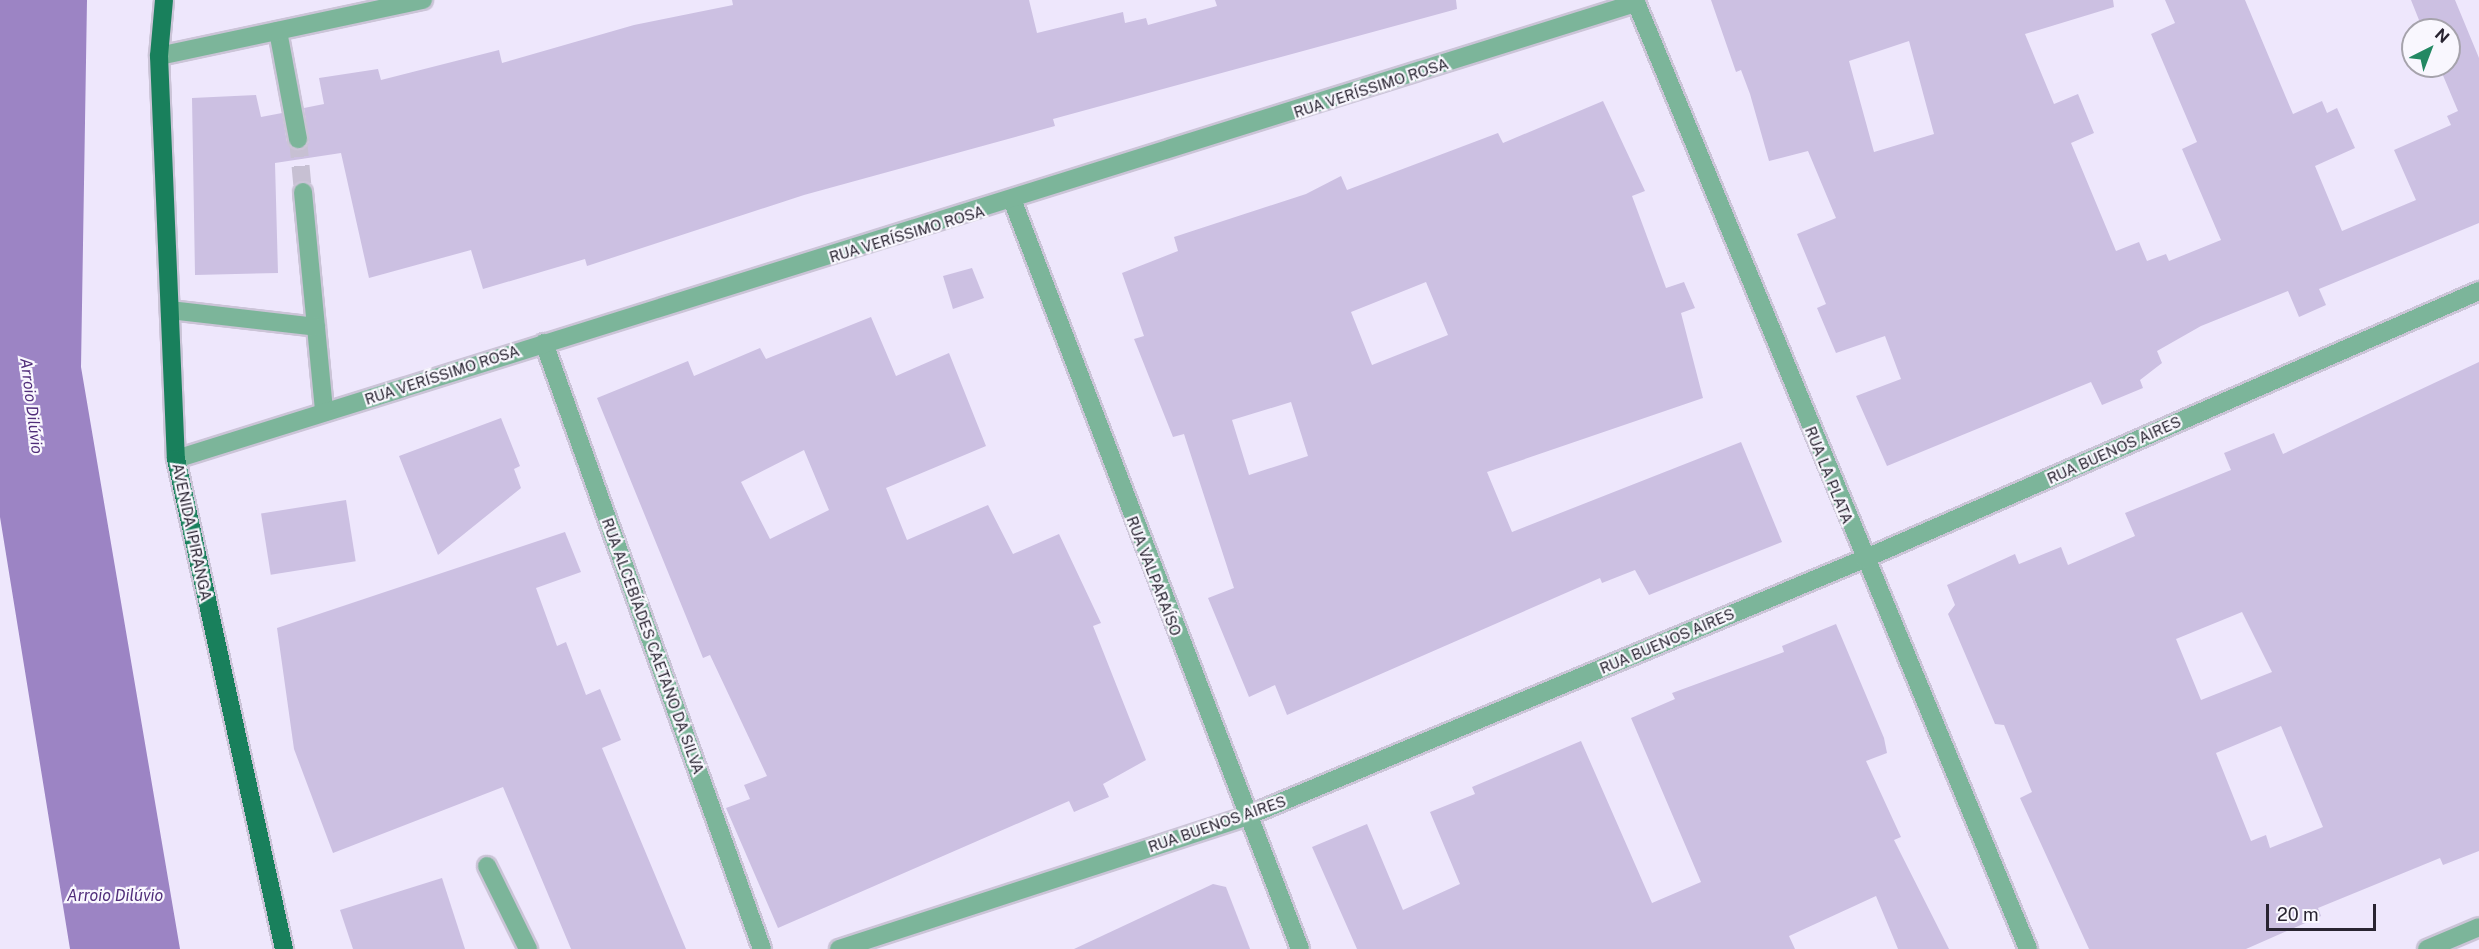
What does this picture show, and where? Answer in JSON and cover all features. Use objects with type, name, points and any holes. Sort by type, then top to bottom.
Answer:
[{"type":"main road","name":"AVENIDA IPIRANGA","points":[[165,0],[159,56],[176,459],[284,949]]},
{"type":"street","points":[[159,56],[423,0]]},
{"type":"street","name":"RUA VERÍSSIMO ROSA","points":[[176,459],[544,343],[1013,202],[1636,2]]},
{"type":"street","name":"RUA LA PLATA","points":[[1636,2],[1864,559],[2028,949]]},
{"type":"street","points":[[278,31],[298,139]]},
{"type":"street","points":[[303,192],[324,412]]},
{"type":"street","name":"RUA VALPARAÍSO","points":[[1013,202],[1245,817],[1300,949]]},
{"type":"street","name":"RUA BUENOS AIRES","points":[[839,949],[1245,817],[1864,559],[2479,291]]},
{"type":"street","points":[[170,310],[316,327]]},
{"type":"street","name":"RUA ALCEBÍADES CAETANO DA SILVA","points":[[544,343],[762,949]]},
{"type":"street","points":[[487,866],[528,949]]},
{"type":"street","points":[[2427,949],[2479,927]]},
{"type":"water","name":"Arroio Dilúvio","points":[[0,0],[87,0],[81,367],[180,949],[70,949],[0,517]]},
{"type":"building","points":[[732,0],[1029,0],[1037,33],[1123,12],[1125,23],[1146,18],[1148,25],[1217,6],[1215,0],[1456,0],[1457,9],[1053,119],[1055,126],[804,195],[587,266],[585,259],[483,289],[471,250],[369,278],[341,153],[275,163],[278,273],[195,275],[192,98],[256,95],[261,117],[282,113],[287,142],[299,150],[309,142],[304,108],[324,104],[319,78],[378,69],[381,80],[499,50],[502,63],[634,25],[733,5]]},
{"type":"building","points":[[1711,0],[2113,0],[2114,7],[2025,34],[2054,104],[2078,94],[2094,133],[2071,143],[2116,251],[2139,242],[2147,261],[2166,254],[2169,261],[2221,240],[2182,149],[2197,142],[2151,34],[2175,23],[2165,0],[2245,0],[2293,114],[2322,101],[2327,113],[2337,108],[2355,148],[2315,166],[2342,231],[2416,200],[2394,150],[2451,125],[2447,116],[2458,111],[2444,78],[2461,78],[2461,18],[2418,18],[2411,0],[2455,0],[2479,58],[2479,223],[2319,289],[2326,305],[2299,317],[2288,291],[2201,326],[2157,351],[2162,363],[2140,380],[2143,388],[2102,405],[2091,382],[1887,466],[1856,396],[1901,379],[1885,336],[1836,353],[1817,308],[1826,304],[1797,234],[1836,218],[1808,151],[1769,161],[1741,70],[1736,72]],"holes":[[[1909,41],[1934,134],[1874,152],[1849,61]]]},
{"type":"building","points":[[1603,101],[1645,191],[1632,196],[1666,288],[1684,282],[1695,308],[1681,313],[1703,398],[1487,472],[1512,532],[1741,442],[1782,542],[1649,595],[1635,570],[1602,583],[1600,578],[1287,715],[1275,685],[1249,697],[1208,598],[1234,588],[1184,434],[1173,437],[1134,339],[1144,336],[1122,273],[1178,251],[1174,237],[1306,194],[1341,176],[1347,190],[1498,133],[1503,143]],"holes":[[[1426,282],[1448,335],[1372,365],[1351,312]],[[1291,402],[1308,456],[1249,475],[1232,420]]]},
{"type":"building","points":[[972,268],[984,298],[953,309],[943,276]]},
{"type":"building","points":[[871,317],[896,376],[949,353],[986,446],[886,488],[907,540],[988,505],[1013,554],[1059,534],[1101,623],[1093,626],[1146,760],[1103,784],[1109,797],[1074,812],[1069,801],[778,928],[726,808],[750,799],[744,785],[767,776],[710,655],[703,658],[597,398],[688,361],[694,376],[760,348],[766,359]],"holes":[[[804,450],[829,510],[770,539],[741,482]]]},
{"type":"building","points":[[2479,362],[2479,851],[2443,865],[2440,858],[2318,908],[2321,916],[2246,949],[2089,949],[2020,798],[2032,792],[2004,725],[1995,724],[1948,614],[1955,605],[1947,585],[2015,554],[2019,564],[2061,547],[2068,565],[2135,536],[2125,513],[2231,470],[2224,453],[2274,433],[2283,454]],"holes":[[[2242,612],[2272,672],[2201,700],[2176,639]],[[2281,726],[2323,827],[2270,848],[2266,835],[2251,841],[2216,753]]]},
{"type":"building","points":[[501,418],[520,466],[514,469],[521,488],[438,555],[399,456]]},
{"type":"building","points":[[346,500],[356,561],[271,575],[261,513]]},
{"type":"building","points":[[565,532],[581,572],[536,588],[557,646],[566,642],[586,695],[600,689],[621,740],[602,748],[686,949],[571,949],[503,787],[333,853],[294,749],[277,628]]},
{"type":"building","points":[[1836,624],[1884,738],[1887,753],[1866,761],[1901,837],[1894,840],[1949,949],[1898,949],[1876,896],[1789,936],[1795,949],[1357,949],[1312,847],[1367,824],[1403,910],[1460,884],[1430,812],[1475,794],[1472,787],[1581,741],[1652,903],[1701,882],[1631,718],[1675,699],[1672,693],[1784,652],[1782,646]]},
{"type":"building","points":[[442,878],[465,949],[353,949],[340,910]]},
{"type":"building","points":[[1213,884],[1226,887],[1250,949],[1074,949]]},
{"type":"tunnel","points":[[298,139],[303,192]]}]
